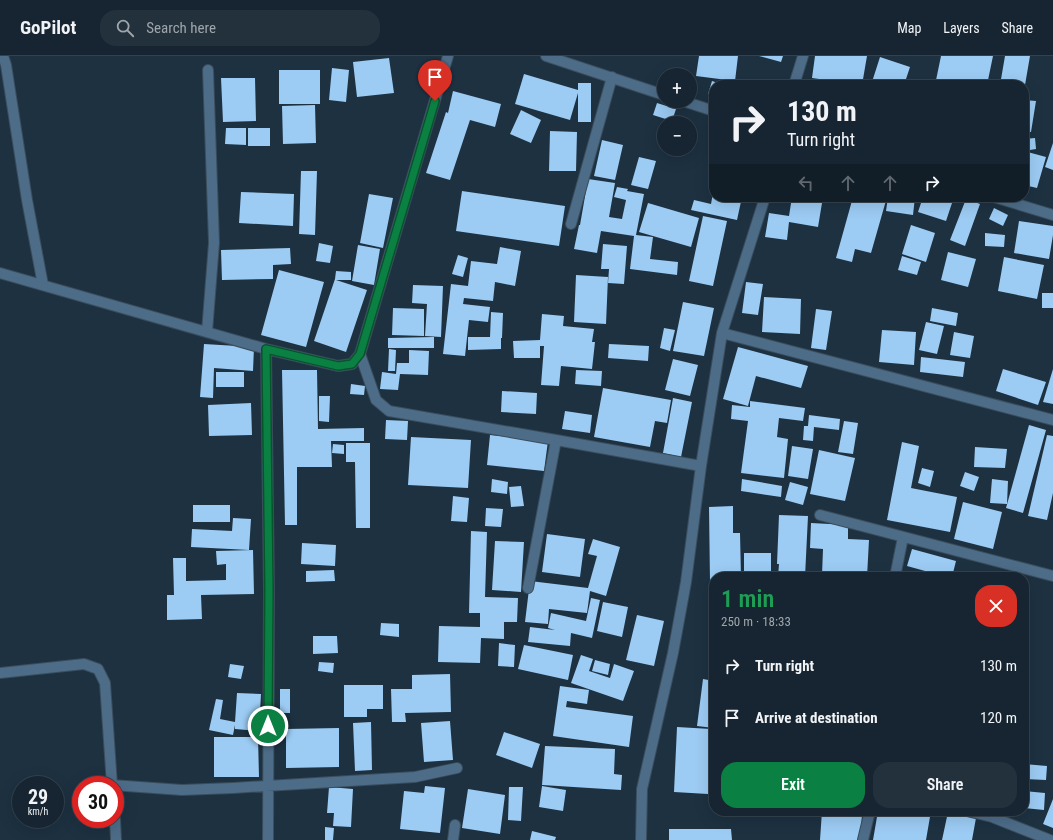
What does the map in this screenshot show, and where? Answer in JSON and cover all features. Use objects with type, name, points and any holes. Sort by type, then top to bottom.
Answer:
[{"type":"street","points":[[3,56],[6,64],[27,200],[43,286]]},
{"type":"street","points":[[0,273],[266,349],[338,366],[352,364],[360,354],[448,56]]},
{"type":"street","points":[[546,56],[657,93]]},
{"type":"street","points":[[796,80],[803,56]]},
{"type":"street","points":[[207,332],[214,243],[208,70]]},
{"type":"street","points":[[571,224],[612,77]]},
{"type":"street","points":[[697,106],[709,109]]},
{"type":"street","points":[[641,840],[642,789],[673,653],[686,582],[701,466],[722,333],[763,202]]},
{"type":"street","points":[[1011,202],[1053,214]]},
{"type":"street","points":[[722,333],[1053,420]]},
{"type":"street","points":[[266,349],[269,590],[268,840]]},
{"type":"street","points":[[360,354],[376,400],[389,411],[701,466]]},
{"type":"street","points":[[528,588],[556,440]]},
{"type":"street","points":[[820,516],[1053,576]]},
{"type":"street","points":[[896,572],[903,537]]},
{"type":"street","points":[[0,673],[84,664],[98,669],[105,683],[111,776]]},
{"type":"street","points":[[124,786],[182,790],[268,786],[414,777],[457,768]]},
{"type":"street","points":[[864,840],[869,816]]},
{"type":"street","points":[[988,816],[1050,840]]},
{"type":"street","points":[[453,840],[455,825]]},
{"type":"street","points":[[115,828],[116,840]]},
{"type":"building","points":[[699,56],[738,56],[735,80],[697,76]]},
{"type":"building","points":[[759,56],[783,56],[781,62]]},
{"type":"building","points":[[815,56],[867,56],[863,80],[826,80],[812,78]]},
{"type":"building","points":[[941,56],[993,56],[988,80],[936,80]]},
{"type":"building","points":[[1005,56],[1030,56],[1026,80],[1001,80]]},
{"type":"building","points":[[880,57],[910,67],[906,80],[873,80]]},
{"type":"building","points":[[389,58],[394,93],[357,97],[353,62]]},
{"type":"building","points":[[332,68],[349,70],[346,102],[329,100]]},
{"type":"building","points":[[279,70],[320,70],[320,104],[279,104]]},
{"type":"building","points":[[524,74],[578,90],[578,83],[591,83],[591,122],[578,122],[578,93],[570,120],[515,104]]},
{"type":"building","points":[[221,78],[255,78],[256,121],[223,122]]},
{"type":"building","points":[[453,91],[501,104],[495,127],[470,120],[450,180],[426,173],[446,112],[448,113]]},
{"type":"building","points":[[1029,100],[1036,101],[1031,132],[1029,132]]},
{"type":"building","points":[[657,103],[657,108],[676,109],[674,116],[653,115]]},
{"type":"building","points":[[315,105],[316,143],[283,144],[282,106]]},
{"type":"building","points":[[521,110],[541,120],[531,143],[510,134]]},
{"type":"building","points":[[226,128],[246,128],[246,145],[225,144]]},
{"type":"building","points":[[248,128],[270,128],[270,146],[248,146]]},
{"type":"building","points":[[550,131],[577,132],[576,171],[549,171]]},
{"type":"building","points":[[1035,138],[1036,149],[1029,150],[1029,139]]},
{"type":"building","points":[[602,140],[623,145],[615,180],[594,176]]},
{"type":"building","points":[[1053,143],[1053,170],[1045,167]]},
{"type":"building","points":[[1029,152],[1046,157],[1037,188],[1029,186]]},
{"type":"building","points":[[639,157],[656,161],[648,189],[631,185]]},
{"type":"building","points":[[301,171],[317,171],[315,235],[299,234]]},
{"type":"building","points":[[588,179],[615,183],[609,217],[622,219],[626,200],[614,197],[617,187],[628,189],[627,191],[644,194],[636,235],[653,237],[650,259],[678,262],[677,275],[630,269],[634,236],[601,231],[597,253],[574,249]]},
{"type":"building","points":[[462,191],[565,206],[559,246],[456,231]]},
{"type":"building","points":[[241,192],[294,194],[293,226],[239,223]]},
{"type":"building","points":[[369,194],[393,198],[383,248],[360,243]]},
{"type":"building","points":[[694,200],[711,204],[711,202],[741,202],[737,220],[691,210]]},
{"type":"building","points":[[791,202],[822,202],[818,227],[789,222],[787,240],[765,237],[769,213],[789,216]]},
{"type":"building","points":[[852,202],[886,202],[871,253],[855,249],[852,262],[836,258]]},
{"type":"building","points":[[887,202],[914,202],[913,215],[886,211]]},
{"type":"building","points":[[921,202],[952,202],[946,221],[918,212]]},
{"type":"building","points":[[965,202],[974,202],[980,204],[965,246],[950,240]]},
{"type":"building","points":[[648,203],[699,218],[691,247],[639,232]]},
{"type":"building","points":[[994,208],[1008,215],[1003,226],[989,219]]},
{"type":"building","points":[[703,216],[727,221],[713,286],[689,281]]},
{"type":"building","points":[[1019,221],[1053,226],[1049,259],[1014,253]]},
{"type":"building","points":[[911,225],[935,233],[926,262],[902,254]]},
{"type":"building","points":[[985,233],[1005,235],[1004,247],[985,246]]},
{"type":"building","points":[[319,243],[333,246],[330,263],[316,261]]},
{"type":"building","points":[[603,244],[627,246],[624,284],[608,283],[609,269],[601,269]]},
{"type":"building","points":[[358,245],[380,249],[374,285],[352,281]]},
{"type":"building","points":[[500,247],[521,251],[515,286],[495,282],[493,301],[464,298],[463,304],[490,307],[488,322],[469,320],[465,356],[443,354],[451,284],[468,286],[471,261],[497,264]]},
{"type":"building","points":[[290,248],[291,264],[273,265],[273,279],[222,280],[221,250]]},
{"type":"building","points":[[948,252],[976,259],[968,287],[941,280]]},
{"type":"building","points":[[458,255],[468,258],[463,277],[452,274]]},
{"type":"building","points":[[902,256],[921,262],[917,275],[898,270]]},
{"type":"building","points":[[1004,257],[1044,265],[1037,299],[998,291]]},
{"type":"building","points":[[279,270],[324,282],[306,347],[261,335]]},
{"type":"building","points":[[336,271],[351,272],[351,280],[336,280],[367,290],[346,352],[314,341],[335,279]]},
{"type":"building","points":[[576,275],[608,277],[606,324],[574,322]]},
{"type":"building","points":[[746,282],[763,284],[758,315],[742,313]]},
{"type":"building","points":[[413,285],[443,286],[441,337],[425,336],[427,304],[412,303]]},
{"type":"building","points":[[1042,293],[1053,293],[1053,308],[1042,308]]},
{"type":"building","points":[[764,297],[801,299],[800,334],[762,332]]},
{"type":"building","points":[[683,302],[714,308],[704,356],[673,351]]},
{"type":"building","points":[[393,308],[424,309],[424,336],[392,335]]},
{"type":"building","points":[[932,308],[958,313],[956,326],[930,321]]},
{"type":"building","points":[[816,309],[832,311],[826,350],[811,348]]},
{"type":"building","points":[[491,312],[503,313],[501,349],[468,350],[468,337],[490,337]]},
{"type":"building","points":[[542,314],[564,316],[563,326],[594,329],[592,342],[595,342],[592,369],[561,366],[559,386],[541,385],[544,346],[540,346],[540,358],[514,358],[513,341],[540,340]]},
{"type":"building","points":[[926,322],[944,326],[937,354],[919,350]]},
{"type":"building","points":[[664,328],[675,330],[670,351],[660,348]]},
{"type":"building","points":[[882,330],[916,332],[914,365],[879,362]]},
{"type":"building","points":[[954,332],[974,336],[970,358],[950,355]]},
{"type":"building","points":[[434,337],[434,348],[388,348],[388,338]]},
{"type":"building","points":[[204,344],[254,347],[253,371],[214,368],[213,398],[200,397]]},
{"type":"building","points":[[609,344],[649,346],[648,361],[608,358]]},
{"type":"building","points":[[738,347],[808,366],[801,388],[756,376],[748,406],[723,399]]},
{"type":"building","points":[[389,349],[396,350],[395,371],[388,371]]},
{"type":"building","points":[[409,350],[429,351],[428,375],[400,374],[398,390],[380,389],[382,372],[396,374],[397,363],[409,363]]},
{"type":"building","points":[[921,357],[965,362],[963,377],[920,372]]},
{"type":"building","points":[[673,359],[698,365],[690,396],[665,390]]},
{"type":"building","points":[[1003,369],[1046,382],[1038,405],[996,391]]},
{"type":"building","points":[[1053,369],[1053,404],[1043,402]]},
{"type":"building","points":[[282,370],[317,370],[318,429],[364,428],[364,441],[331,441],[332,467],[297,467],[297,525],[285,525]]},
{"type":"building","points":[[576,370],[602,371],[601,386],[575,384]]},
{"type":"building","points":[[216,372],[244,372],[244,387],[216,387]]},
{"type":"building","points":[[351,384],[365,386],[364,395],[350,394]]},
{"type":"building","points":[[603,388],[671,400],[667,423],[655,421],[650,447],[594,437]]},
{"type":"building","points":[[502,391],[537,393],[536,414],[501,412]]},
{"type":"building","points":[[319,396],[330,396],[329,422],[319,421]]},
{"type":"building","points":[[673,398],[692,402],[681,457],[663,453]]},
{"type":"building","points":[[750,401],[805,408],[803,421],[779,418],[777,437],[788,439],[784,478],[741,473],[748,421],[731,419],[732,405],[750,407]]},
{"type":"building","points":[[251,403],[252,435],[209,436],[208,405]]},
{"type":"building","points":[[565,411],[592,415],[590,433],[562,429]]},
{"type":"building","points":[[809,415],[840,419],[839,430],[814,427],[813,441],[803,440],[804,426],[808,426]]},
{"type":"building","points":[[386,420],[408,421],[407,440],[385,439]]},
{"type":"building","points":[[844,421],[858,423],[853,454],[838,452]]},
{"type":"building","points":[[1029,425],[1046,430],[1023,513],[1006,508]]},
{"type":"building","points":[[490,435],[548,441],[544,471],[487,465]]},
{"type":"building","points":[[1047,435],[1053,436],[1053,493],[1047,520],[1028,516]]},
{"type":"building","points":[[411,437],[471,440],[468,488],[408,485]]},
{"type":"building","points":[[902,442],[919,446],[911,488],[957,497],[950,532],[887,520]]},
{"type":"building","points":[[346,443],[370,443],[370,528],[356,528],[355,462],[346,462]]},
{"type":"building","points":[[333,444],[344,445],[344,454],[332,453]]},
{"type":"building","points":[[792,446],[813,449],[808,479],[788,476]]},
{"type":"building","points":[[975,447],[1007,449],[1005,468],[974,467]]},
{"type":"building","points":[[819,450],[855,458],[845,501],[810,494]]},
{"type":"building","points":[[922,468],[934,471],[930,487],[918,483]]},
{"type":"building","points":[[965,472],[979,477],[974,491],[960,486]]},
{"type":"building","points":[[492,479],[508,482],[507,494],[491,492]]},
{"type":"building","points":[[742,479],[782,486],[781,497],[741,491]]},
{"type":"building","points":[[992,479],[1008,481],[1007,504],[990,503]]},
{"type":"building","points":[[790,482],[808,487],[803,505],[785,500]]},
{"type":"building","points":[[521,486],[524,506],[511,507],[509,487]]},
{"type":"building","points":[[453,496],[469,498],[467,522],[451,521]]},
{"type":"building","points":[[963,502],[1002,512],[993,549],[954,539]]},
{"type":"building","points":[[193,505],[230,505],[230,522],[193,522]]},
{"type":"building","points":[[733,506],[733,533],[740,533],[741,572],[710,572],[709,507]]},
{"type":"building","points":[[486,508],[503,509],[501,527],[485,526]]},
{"type":"building","points":[[779,515],[808,516],[805,572],[778,572],[779,564],[777,564]]},
{"type":"building","points":[[233,518],[251,519],[249,550],[191,547],[192,529],[232,531]]},
{"type":"building","points":[[811,523],[848,525],[848,539],[869,540],[867,572],[822,572],[823,549],[810,548]]},
{"type":"building","points":[[471,531],[487,532],[485,597],[518,598],[517,622],[504,622],[504,639],[481,638],[480,663],[438,662],[439,626],[480,627],[480,613],[469,613]]},
{"type":"building","points":[[547,534],[585,539],[580,577],[542,572]]},
{"type":"building","points":[[593,539],[620,547],[606,596],[590,591],[587,613],[549,609],[548,624],[525,622],[530,581],[588,588],[597,556],[588,554]]},
{"type":"building","points":[[495,541],[524,542],[521,592],[492,590]]},
{"type":"building","points":[[302,543],[336,545],[335,566],[301,564]]},
{"type":"building","points":[[912,549],[956,561],[953,572],[929,572],[907,566]]},
{"type":"building","points":[[253,550],[254,594],[201,595],[202,619],[167,620],[167,595],[174,595],[173,558],[186,558],[186,581],[226,580],[226,564],[217,565],[216,551]]},
{"type":"building","points":[[744,553],[771,553],[771,572],[744,572]]},
{"type":"building","points":[[334,570],[335,581],[306,582],[306,571]]},
{"type":"building","points":[[591,598],[600,600],[592,638],[571,633],[570,646],[528,642],[530,627],[555,630],[548,628],[551,613],[586,621]]},
{"type":"building","points":[[603,602],[628,607],[622,637],[597,631]]},
{"type":"building","points":[[637,615],[664,621],[654,666],[626,660]]},
{"type":"building","points":[[381,623],[399,624],[399,637],[380,635]]},
{"type":"building","points":[[313,636],[337,636],[338,653],[313,654]]},
{"type":"building","points":[[499,643],[515,645],[514,667],[498,666]]},
{"type":"building","points":[[524,645],[573,655],[568,680],[518,669]]},
{"type":"building","points":[[581,655],[593,659],[589,671],[610,678],[614,664],[634,671],[623,701],[571,683]]},
{"type":"building","points":[[595,660],[610,664],[608,675],[592,671]]},
{"type":"building","points":[[319,662],[334,663],[333,673],[318,671]]},
{"type":"building","points":[[230,664],[244,666],[241,679],[228,677]]},
{"type":"building","points":[[450,674],[451,712],[405,713],[406,722],[392,722],[391,689],[412,689],[412,675]]},
{"type":"building","points":[[703,679],[709,680],[709,727],[697,726]]},
{"type":"building","points":[[344,685],[383,685],[383,709],[367,709],[367,717],[344,717]]},
{"type":"building","points":[[560,686],[589,690],[587,704],[567,701],[566,707],[633,716],[629,747],[553,736]]},
{"type":"building","points":[[280,689],[290,689],[290,713],[280,713]]},
{"type":"building","points":[[237,693],[261,694],[259,731],[235,729],[235,725],[233,735],[209,730],[216,699],[223,700],[220,719],[235,722]]},
{"type":"building","points":[[450,721],[453,760],[424,762],[421,723]]},
{"type":"building","points":[[371,722],[372,770],[355,771],[353,723]]},
{"type":"building","points":[[677,727],[709,729],[708,794],[674,792]]},
{"type":"building","points":[[339,728],[339,767],[286,768],[286,729]]},
{"type":"building","points":[[504,732],[540,744],[532,768],[496,755]]},
{"type":"building","points":[[214,737],[258,737],[259,777],[214,777]]},
{"type":"building","points":[[545,746],[615,749],[614,774],[622,775],[621,790],[542,785]]},
{"type":"building","points":[[1029,764],[1047,766],[1046,780],[1029,779]]},
{"type":"building","points":[[425,786],[445,788],[440,833],[400,829],[404,791],[424,793]]},
{"type":"building","points":[[542,786],[566,790],[563,811],[539,807]]},
{"type":"building","points":[[329,787],[353,789],[351,827],[333,826],[334,813],[327,813]]},
{"type":"building","points":[[509,787],[523,787],[521,821],[508,820]]},
{"type":"building","points":[[468,789],[505,795],[500,834],[462,828]]},
{"type":"building","points":[[1029,791],[1045,793],[1044,810],[1029,808]]},
{"type":"building","points":[[1053,799],[1053,828],[1043,824]]},
{"type":"building","points":[[822,816],[862,816],[861,840],[820,840]]},
{"type":"building","points":[[877,816],[930,816],[926,840],[873,840]]},
{"type":"building","points":[[947,816],[967,816],[976,818],[972,840],[942,840]]},
{"type":"building","points":[[325,827],[334,828],[333,840],[325,840]]},
{"type":"building","points":[[669,829],[731,829],[732,840],[669,840]]},
{"type":"building","points":[[532,831],[556,837],[555,840],[530,840]]},
{"type":"route","points":[[268,726],[269,590],[266,349],[338,366],[352,364],[360,354],[435,101]]}]
